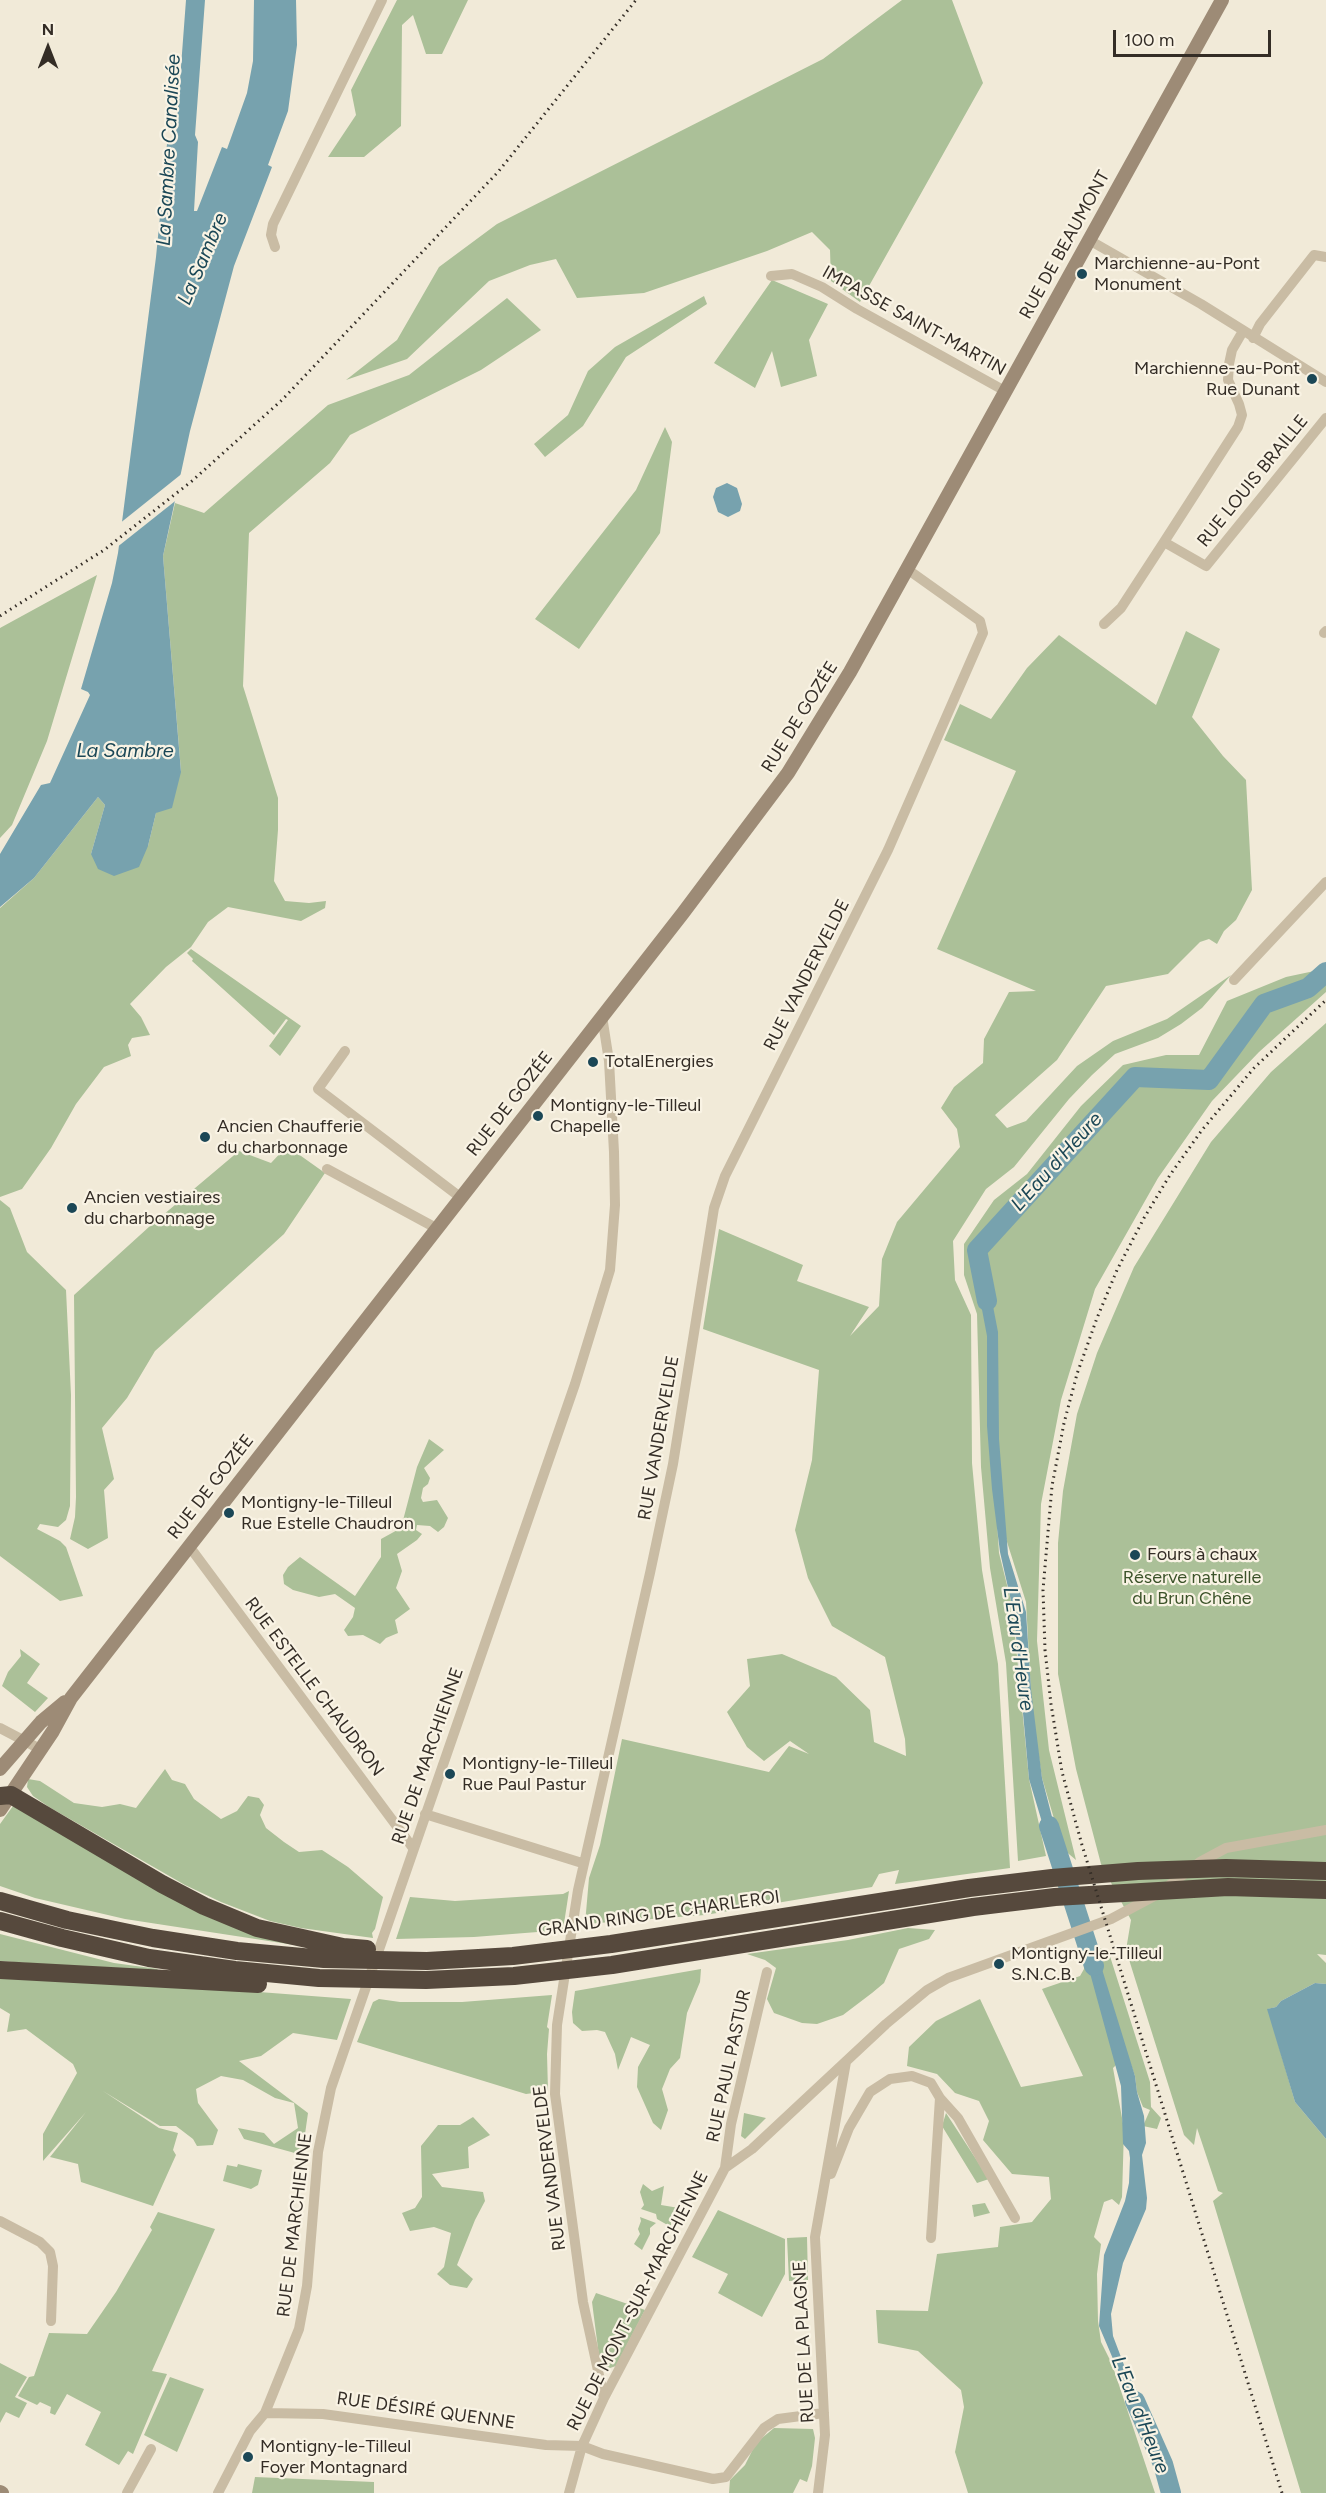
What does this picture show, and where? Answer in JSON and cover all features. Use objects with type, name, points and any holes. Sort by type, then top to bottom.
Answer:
[{"type":"highway","points":[[6,1796],[162,1884],[204,1906],[257,1928],[343,1947],[394,1952],[427,1961]]},
{"type":"highway","name":"GRAND RING DE CHARLEROI","points":[[0,1901],[67,1920],[153,1938],[237,1951],[324,1959],[427,1961],[513,1956],[611,1944],[969,1888],[1095,1874],[1226,1868],[1326,1871]]},
{"type":"highway","points":[[0,1920],[62,1938],[149,1958],[235,1970],[319,1978],[426,1980],[514,1976],[612,1965],[833,1929],[1055,1897],[1228,1887],[1326,1890]]},
{"type":"highway","points":[[0,1970],[287,1986],[319,1978]]},
{"type":"main road","name":"RUE DE BEAUMONT","points":[[941,508],[1222,0]]},
{"type":"main road","name":"RUE DE GOZÉE","points":[[0,1810],[6,1796],[40,1749],[71,1698],[602,1016],[788,773],[850,672],[941,508]]},
{"type":"main road","name":"RUE DE GOZÉE","points":[[0,1769],[41,1722],[71,1698]]},
{"type":"street","points":[[275,247],[271,235],[273,224],[382,0]]},
{"type":"street","points":[[1089,240],[1201,304],[1326,382]]},
{"type":"street","points":[[1253,338],[1260,324],[1314,255],[1326,257]]},
{"type":"street","name":"IMPASSE SAINT-MARTIN","points":[[771,276],[792,274],[822,286],[857,309],[1005,391]]},
{"type":"street","name":"RUE LOUIS BRAILLE","points":[[1242,331],[1232,350],[1228,380],[1242,415],[1238,427],[1164,542],[1206,566],[1326,418]]},
{"type":"street","points":[[1104,624],[1121,608],[1164,542]]},
{"type":"street","name":"RUE VANDERVELDE","points":[[604,2398],[583,2302],[555,2094],[557,2025],[582,1863],[651,1573],[673,1464],[714,1208],[724,1176],[888,849],[983,633],[980,621],[907,568]]},
{"type":"street","points":[[1234,980],[1326,882]]},
{"type":"street","name":"RUE DE MARCHIENNE","points":[[218,2493],[250,2431],[265,2413],[299,2329],[305,2303],[318,2152],[331,2088],[575,1384],[610,1269],[614,1242],[614,1152],[609,1061],[602,1016]]},
{"type":"street","points":[[345,1051],[318,1089],[460,1197]]},
{"type":"street","points":[[327,1169],[436,1228]]},
{"type":"street","name":"RUE ESTELLE CHAUDRON","points":[[189,1546],[413,1848]]},
{"type":"street","points":[[0,1728],[40,1749]]},
{"type":"street","points":[[425,1814],[582,1863]]},
{"type":"street","name":"RUE DE MONT-SUR-MARCHIENNE","points":[[568,2493],[582,2446],[604,2398],[725,2168],[752,2149],[846,2061],[927,1990],[970,1969],[1111,1919],[1158,1894],[1200,1862],[1226,1848],[1326,1830]]},
{"type":"street","name":"RUE PAUL PASTUR","points":[[725,2168],[731,2124],[767,1971]]},
{"type":"street","name":"RUE DE LA PLAGNE","points":[[819,2493],[825,2435],[815,2237],[846,2061]]},
{"type":"street","name":"RUE DE LA PLAGNE","points":[[824,2191],[849,2128],[870,2092],[890,2079],[912,2076],[931,2083],[940,2098],[958,2118],[1015,2218]]},
{"type":"street","points":[[931,2238],[940,2098]]},
{"type":"street","points":[[0,2221],[40,2242],[50,2252],[53,2266],[51,2321]]},
{"type":"street","name":"RUE DÉSIRÉ QUENNE","points":[[265,2413],[322,2414],[546,2445],[582,2446],[603,2454],[713,2479],[726,2477],[764,2428],[778,2419],[824,2413]]},
{"type":"street","points":[[127,2493],[151,2449]]},
{"type":"green space","points":[[397,0],[468,0],[442,54],[426,54],[413,15],[402,25],[401,126],[364,157],[328,157],[356,115],[351,90]]},
{"type":"green space","points":[[902,0],[952,0],[983,83],[860,302],[831,281],[830,250],[812,232],[767,251],[644,293],[577,298],[556,259],[530,265],[489,281],[407,359],[346,380],[397,340],[439,267],[497,224],[823,59]]},
{"type":"green space","points":[[772,280],[828,304],[809,340],[817,376],[781,387],[772,351],[755,388],[714,363]]},
{"type":"green space","points":[[704,296],[707,304],[626,357],[583,426],[545,457],[534,444],[568,415],[588,371],[615,347]]},
{"type":"green space","points":[[507,298],[541,330],[481,370],[350,435],[330,463],[249,533],[243,686],[278,798],[274,881],[285,901],[309,903],[326,901],[325,908],[301,921],[228,907],[208,922],[191,947],[166,967],[130,1004],[141,1017],[150,1035],[132,1038],[128,1045],[131,1056],[104,1067],[76,1104],[51,1148],[22,1189],[0,1197],[0,908],[34,878],[98,797],[105,805],[91,854],[148,846],[156,813],[181,771],[163,556],[175,503],[204,513],[328,405],[409,375]]},
{"type":"green space","points":[[665,427],[672,442],[660,533],[579,649],[535,619],[636,490]]},
{"type":"green space","points":[[97,575],[47,741],[12,825],[0,838],[0,628]]},
{"type":"green space","points":[[1186,631],[1220,649],[1192,717],[1223,756],[1246,780],[1252,890],[1236,920],[1224,931],[1217,944],[1209,939],[1200,942],[1168,974],[1106,986],[1057,1060],[995,1115],[1007,1128],[1026,1121],[1077,1066],[1113,1041],[1167,1019],[1231,975],[1202,1008],[1181,1024],[1158,1038],[1115,1054],[1092,1075],[1069,1099],[1014,1167],[986,1189],[953,1241],[955,1280],[971,1315],[972,1463],[982,1570],[998,1664],[1010,1868],[895,1884],[899,1870],[879,1874],[872,1887],[705,1915],[585,1924],[589,1878],[600,1845],[622,1739],[769,1772],[789,1746],[809,1754],[790,1741],[764,1761],[747,1747],[727,1712],[750,1686],[747,1659],[782,1654],[836,1677],[870,1710],[874,1742],[906,1756],[905,1739],[885,1657],[832,1626],[808,1578],[795,1530],[812,1460],[819,1370],[703,1329],[719,1229],[803,1265],[797,1281],[869,1307],[850,1336],[879,1306],[882,1259],[897,1222],[960,1147],[957,1129],[941,1108],[954,1087],[983,1063],[984,1039],[1009,992],[1036,991],[937,949],[1016,771],[944,740],[960,704],[991,719],[1027,668],[1059,635],[1156,705]]},
{"type":"green space","points":[[191,949],[301,1026],[280,1056],[269,1046],[288,1020],[286,1019],[274,1035],[192,961],[193,959],[187,953]]},
{"type":"green space","points":[[1326,964],[1326,992],[1259,1052],[1212,1101],[1158,1178],[1095,1289],[1061,1400],[1041,1504],[1037,1641],[1049,1750],[1076,1860],[1063,1849],[1042,1778],[1032,1711],[1026,1602],[996,1507],[999,1553],[1012,1605],[1029,1779],[1046,1856],[1018,1861],[1006,1663],[990,1568],[981,1467],[977,1314],[964,1275],[964,1244],[994,1200],[1027,1174],[1081,1106],[1123,1065],[1166,1055],[1199,1055],[1227,1001],[1286,977],[1319,970]]},
{"type":"green space","name":"Réserve naturelle du Brun Chêne","points":[[1326,1023],[1326,1955],[1317,1954],[1326,1963],[1326,1984],[1315,1983],[1281,2001],[1276,2007],[1268,2009],[1295,2102],[1326,2139],[1326,2493],[1301,2493],[1213,2201],[1223,2193],[1218,2191],[1197,2128],[1194,2145],[1184,2135],[1126,1950],[1131,1920],[1101,1864],[1076,1769],[1058,1674],[1058,1543],[1063,1491],[1077,1414],[1097,1353],[1134,1267],[1211,1142],[1271,1072]]},
{"type":"green space","points":[[287,1146],[325,1173],[284,1234],[155,1351],[127,1398],[102,1428],[114,1479],[104,1490],[108,1538],[88,1549],[70,1539],[75,1517],[76,1497],[74,1295],[150,1226],[239,1151],[271,1163]]},
{"type":"green space","points":[[0,1200],[10,1208],[27,1252],[66,1290],[71,1395],[70,1506],[66,1520],[58,1527],[40,1524],[37,1529],[60,1541],[66,1547],[83,1596],[60,1601],[0,1556]]},
{"type":"green space","points":[[429,1439],[444,1450],[424,1468],[430,1478],[428,1484],[423,1488],[421,1498],[423,1502],[437,1500],[448,1518],[444,1527],[438,1532],[430,1526],[417,1525],[416,1530],[422,1534],[397,1554],[402,1571],[396,1588],[410,1609],[395,1620],[398,1633],[386,1638],[380,1644],[363,1635],[348,1636],[344,1630],[353,1617],[355,1608],[335,1594],[319,1597],[293,1590],[284,1584],[283,1575],[288,1567],[300,1557],[355,1596],[381,1557],[381,1539],[401,1528],[417,1467]]},
{"type":"green space","points":[[20,1649],[40,1664],[27,1683],[48,1698],[35,1712],[2,1686],[8,1672],[21,1656]]},
{"type":"green space","points":[[165,1769],[172,1780],[185,1784],[194,1799],[221,1819],[237,1811],[248,1796],[259,1798],[264,1805],[260,1815],[266,1828],[284,1842],[299,1852],[322,1850],[348,1867],[383,1897],[372,1933],[373,1938],[301,1928],[270,1921],[221,1902],[185,1885],[49,1807],[33,1796],[27,1787],[28,1779],[40,1781],[74,1803],[102,1807],[120,1804],[136,1808]]},
{"type":"green space","points":[[13,1806],[301,1946],[125,1919],[35,1898],[0,1886],[0,1824]]},
{"type":"green space","points":[[569,1891],[563,1930],[474,1937],[396,1939],[410,1897],[455,1901],[563,1894]]},
{"type":"green space","points":[[908,1928],[935,1930],[929,1939],[899,1949],[884,1983],[872,1993],[843,2015],[817,2024],[802,2023],[774,2013],[767,1999],[776,1968],[765,1960],[747,1954],[848,1940]]},
{"type":"green space","points":[[0,1934],[114,1963],[158,1969],[155,1972],[0,1961]]},
{"type":"green space","points":[[1083,1945],[1108,1950],[1150,2082],[1151,2107],[1161,2118],[1157,2129],[1143,2126],[1150,2110],[1143,2107],[1127,2054],[1113,2068],[1124,2129],[1122,2197],[1119,2205],[1112,2199],[1104,2202],[1094,2237],[1101,2244],[1097,2274],[1098,2321],[1101,2342],[1112,2364],[1155,2493],[968,2493],[955,2452],[964,2407],[961,2390],[918,2351],[878,2343],[876,2310],[928,2311],[937,2254],[998,2247],[1000,2227],[1032,2222],[1051,2199],[1049,2177],[1012,2174],[983,2140],[989,2121],[979,2101],[955,2093],[937,2074],[907,2066],[909,2047],[936,2021],[980,1999],[1021,2087],[1083,2076],[1042,1989],[1080,1976],[1084,1969]]},
{"type":"green space","points":[[701,1969],[700,1982],[687,2013],[680,2058],[670,2069],[662,2089],[668,2110],[661,2130],[653,2123],[637,2087],[638,2067],[650,2045],[631,2037],[618,2070],[615,2054],[605,2032],[582,2031],[573,2023],[575,1991]]},
{"type":"green space","points":[[0,1978],[351,1999],[337,2040],[293,2033],[261,2056],[239,2061],[308,2113],[302,2155],[244,2139],[238,2128],[264,2133],[274,2144],[298,2128],[294,2103],[275,2098],[243,2080],[221,2076],[196,2089],[198,2103],[218,2130],[213,2145],[197,2146],[193,2139],[176,2126],[160,2126],[103,2091],[159,2128],[178,2133],[173,2150],[176,2155],[153,2206],[81,2182],[78,2164],[50,2157],[86,2112],[43,2161],[43,2134],[77,2073],[73,2064],[26,2029],[7,2032],[10,2014],[0,2008]]},
{"type":"green space","points":[[552,1995],[547,2027],[549,2029],[548,2091],[526,2094],[357,2042],[373,2002],[379,1999],[400,2002],[462,2002]]},
{"type":"green space","points":[[744,2113],[766,2118],[745,2139],[741,2136]]},
{"type":"green space","points":[[946,2113],[989,2179],[977,2183],[942,2126]]},
{"type":"green space","points":[[473,2117],[490,2135],[468,2147],[469,2168],[432,2174],[442,2187],[483,2192],[485,2201],[457,2265],[473,2279],[467,2288],[450,2285],[437,2274],[444,2267],[451,2233],[434,2227],[410,2231],[402,2213],[415,2208],[422,2197],[421,2146],[438,2125],[460,2125]]},
{"type":"green space","points":[[238,2164],[262,2170],[258,2185],[251,2189],[223,2181],[227,2165],[237,2167]]},
{"type":"green space","points":[[643,2184],[652,2191],[664,2186],[661,2205],[691,2210],[686,2220],[679,2215],[671,2219],[671,2227],[657,2219],[656,2214],[641,2209],[644,2205],[640,2192]]},
{"type":"green space","points":[[985,2203],[990,2213],[974,2217],[972,2205]]},
{"type":"green space","points":[[718,2210],[785,2239],[785,2274],[762,2317],[718,2293],[728,2274],[692,2257]]},
{"type":"green space","points":[[158,2212],[215,2229],[152,2371],[167,2374],[133,2454],[128,2451],[119,2465],[85,2445],[101,2412],[67,2394],[55,2415],[50,2413],[51,2407],[40,2402],[37,2405],[18,2396],[29,2377],[34,2376],[49,2333],[87,2334],[116,2292],[152,2230],[150,2227]]},
{"type":"green space","points":[[640,2217],[656,2223],[650,2228],[650,2234],[642,2250],[634,2244],[640,2234],[638,2229]]},
{"type":"green space","points":[[807,2237],[808,2280],[789,2281],[787,2238]]},
{"type":"green space","points":[[596,2293],[645,2310],[616,2366],[610,2368],[600,2364],[592,2302]]},
{"type":"green space","points":[[0,2363],[27,2377],[15,2397],[27,2403],[19,2418],[6,2412],[0,2423]]},
{"type":"green space","points":[[170,2377],[204,2389],[177,2452],[144,2435]]},
{"type":"green space","points":[[774,2428],[813,2429],[815,2438],[812,2466],[807,2482],[800,2479],[793,2493],[729,2493],[730,2480],[745,2465],[756,2443]]},
{"type":"green space","points":[[255,2477],[374,2482],[374,2493],[252,2493]]},
{"type":"water","name":"La Sambre","points":[[186,0],[205,0],[195,135],[198,142],[194,211],[197,211],[222,147],[227,149],[247,93],[253,61],[254,0],[296,0],[297,45],[288,111],[268,165],[272,167],[234,266],[190,431],[163,556],[181,772],[172,808],[156,813],[148,846],[139,867],[114,876],[98,869],[91,854],[105,805],[98,797],[34,878],[0,907],[0,854],[41,785],[50,783],[90,695],[81,689],[112,583],[118,553],[156,257],[167,144],[176,133]]},
{"type":"water","points":[[727,483],[737,488],[742,504],[740,511],[728,517],[718,512],[713,497],[716,488]]},
{"type":"water","points":[[987,1275],[998,1332],[999,1439],[1008,1554],[1026,1612],[1031,1689],[1042,1778],[1060,1848],[1051,1852],[1029,1779],[1014,1614],[1000,1552],[992,1489],[987,1426],[987,1336],[976,1278]]},
{"type":"water","points":[[1093,1940],[1135,2076],[1144,2116],[1146,2143],[1142,2155],[1147,2198],[1146,2209],[1123,2263],[1111,2314],[1113,2336],[1124,2365],[1149,2415],[1150,2423],[1142,2427],[1099,2326],[1104,2255],[1125,2201],[1129,2183],[1130,2158],[1129,2151],[1123,2144],[1121,2086],[1082,1944]]},
{"type":"water","points":[[1315,1983],[1326,1984],[1326,2139],[1295,2102],[1267,2009],[1276,2007],[1281,2001]]},
{"type":"pier","points":[[184,472],[179,498],[116,548],[119,524]]},
{"type":"waterway","name":"L'Eau d'Heure","points":[[987,1301],[977,1250],[1135,1077],[1209,1080],[1264,1004],[1308,988],[1326,972]]},
{"type":"waterway","name":"L'Eau d'Heure","points":[[1049,1826],[1094,1966]]},
{"type":"waterway","name":"L'Eau d'Heure","points":[[1135,2401],[1163,2464],[1171,2493]]},
{"type":"railway","points":[[0,616],[104,550],[192,481],[282,400],[498,172],[636,0]]},
{"type":"railway","points":[[1282,2493],[1082,1845],[1062,1772],[1045,1650],[1043,1590],[1052,1486],[1064,1423],[1077,1374],[1117,1270],[1170,1175],[1202,1130],[1254,1068],[1326,1000]]},
{"type":"place","name":"Marchienne-au-Pont Monument","points":[[1082,274]]},
{"type":"place","name":"Marchienne-au-Pont Rue Dunant","points":[[1312,379]]},
{"type":"place","name":"TotalEnergies","points":[[593,1062]]},
{"type":"place","name":"Montigny-le-Tilleul Chapelle","points":[[538,1116]]},
{"type":"place","name":"Ancien Chaufferie du charbonnage","points":[[205,1137]]},
{"type":"place","name":"Ancien vestiaires du charbonnage","points":[[72,1208]]},
{"type":"place","name":"Montigny-le-Tilleul Rue Estelle Chaudron","points":[[229,1513]]},
{"type":"place","name":"Fours à chaux","points":[[1135,1555]]},
{"type":"place","name":"Montigny-le-Tilleul Rue Paul Pastur","points":[[450,1774]]},
{"type":"place","name":"Montigny-le-Tilleul S.N.C.B.","points":[[999,1964]]},
{"type":"place","name":"Montigny-le-Tilleul Foyer Montagnard","points":[[248,2457]]},
{"type":"water label","name":"La Sambre Canalisée","points":[[169,150]]}]
